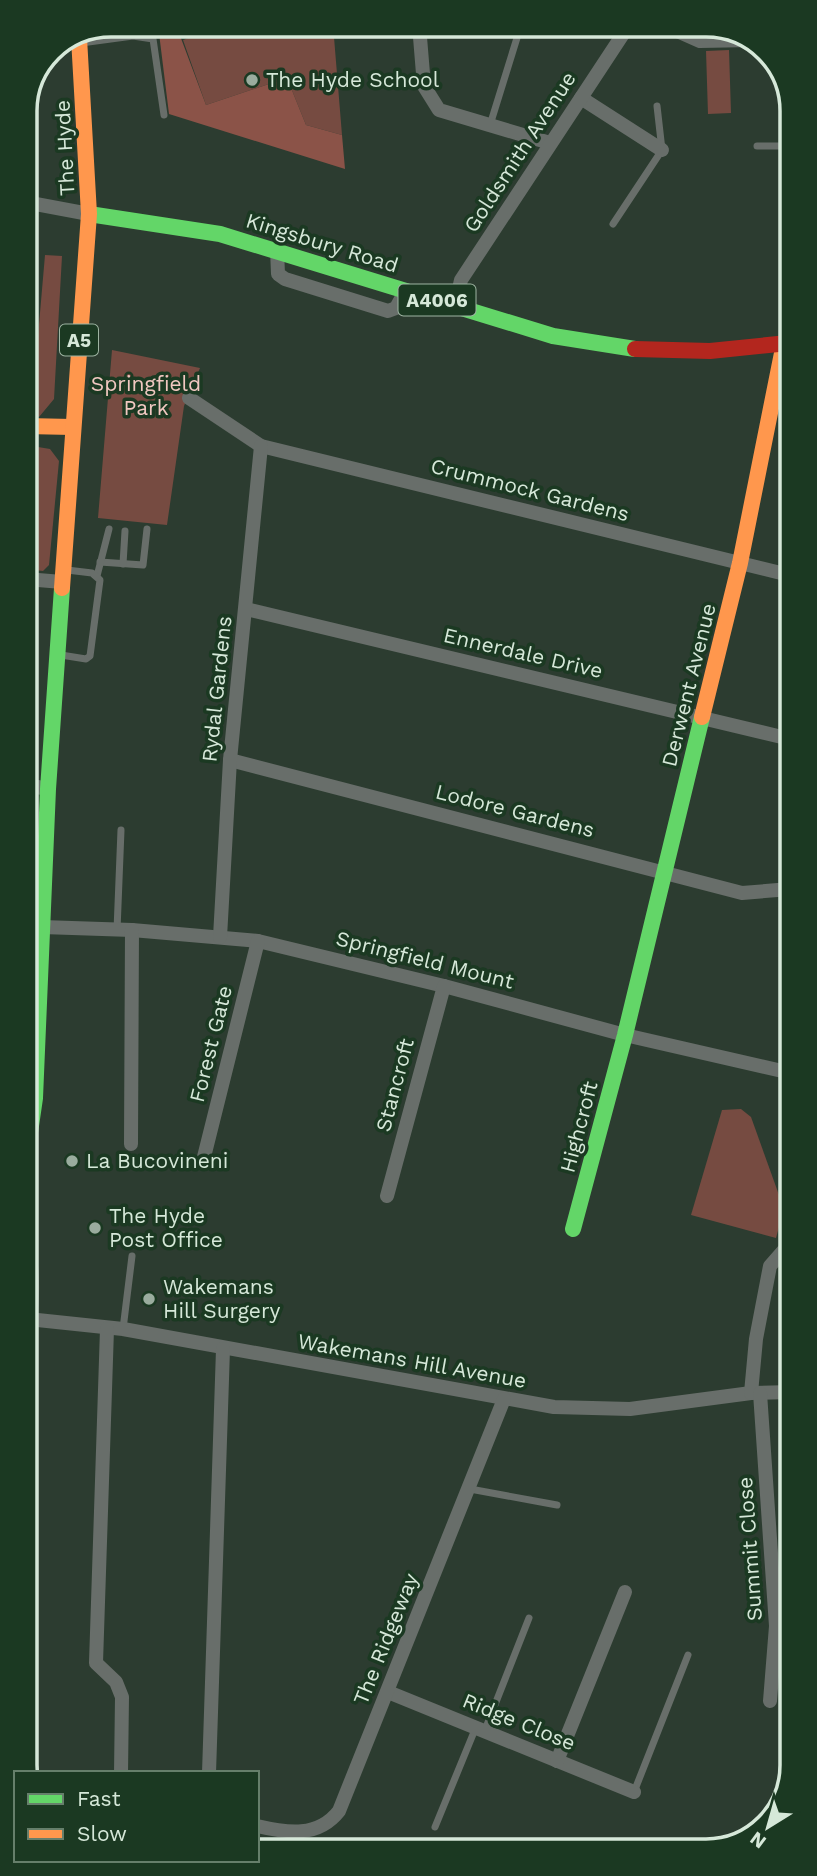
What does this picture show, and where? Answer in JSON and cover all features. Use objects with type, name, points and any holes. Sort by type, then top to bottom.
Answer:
[{"type":"main road","name":"The Hyde","points":[[79,45],[89,214]]},
{"type":"main road","name":"Kingsbury Road","points":[[89,214],[220,234],[277,249],[553,335],[636,349],[710,351],[780,344]]},
{"type":"main road","name":"A5","points":[[37,946],[42,927],[48,789],[89,214]]},
{"type":"main road","name":"Derwent Avenue","points":[[625,1035],[780,397]]},
{"type":"main road","points":[[37,426],[72,427]]},
{"type":"main road","name":"Highcroft","points":[[573,1229],[625,1035]]},
{"type":"street","points":[[420,37],[424,86],[439,110],[550,143]]},
{"type":"street","name":"Goldsmith Avenue","points":[[456,306],[461,280],[621,37]]},
{"type":"street","points":[[691,37],[700,41],[729,40]]},
{"type":"street","points":[[581,98],[662,150]]},
{"type":"street","points":[[37,205],[89,214]]},
{"type":"street","points":[[277,249],[278,274],[285,279],[388,311],[396,308],[406,290]]},
{"type":"street","name":"Crummock Gardens","points":[[189,398],[261,446],[780,573]]},
{"type":"street","name":"Rydal Gardens","points":[[220,937],[230,760],[261,446]]},
{"type":"street","points":[[37,578],[63,576]]},
{"type":"street","name":"Ennerdale Drive","points":[[246,608],[780,736]]},
{"type":"street","name":"Lodore Gardens","points":[[230,760],[742,893],[780,890]]},
{"type":"street","points":[[37,787],[48,789]]},
{"type":"street","name":"Springfield Mount","points":[[42,927],[258,940],[625,1035],[780,1071]]},
{"type":"street","points":[[124,930],[131,1144]]},
{"type":"street","name":"Forest Gate","points":[[204,1157],[258,940]]},
{"type":"street","name":"Stancroft","points":[[387,1196],[444,986]]},
{"type":"street","name":"Summit Close","points":[[770,1701],[776,1626],[755,1393],[757,1339],[770,1266],[780,1255]]},
{"type":"street","name":"Wakemans Hill Avenue","points":[[37,1320],[123,1329],[554,1407],[630,1409],[780,1392]]},
{"type":"street","points":[[107,1329],[96,1664],[116,1682],[122,1697],[121,1771]]},
{"type":"street","points":[[209,1771],[223,1349]]},
{"type":"street","name":"The Ridgeway","points":[[259,1826],[302,1832],[314,1830],[334,1817],[388,1692],[505,1399]]},
{"type":"street","points":[[557,1761],[625,1592]]},
{"type":"street","name":"Ridge Close","points":[[388,1692],[634,1792]]},
{"type":"lane","points":[[91,40],[122,37]]},
{"type":"lane","points":[[143,37],[153,38],[164,115]]},
{"type":"lane","points":[[490,125],[517,37]]},
{"type":"lane","points":[[613,224],[662,150],[657,106]]},
{"type":"lane","points":[[757,146],[780,146]]},
{"type":"lane","points":[[58,654],[86,659],[90,656],[100,580],[97,576],[108,529]]},
{"type":"lane","points":[[100,562],[143,565],[147,529]]},
{"type":"lane","points":[[122,564],[125,531]]},
{"type":"lane","points":[[63,576],[97,576]]},
{"type":"lane","points":[[121,830],[124,930]]},
{"type":"lane","points":[[123,1329],[132,1256]]},
{"type":"lane","points":[[470,1489],[557,1505]]},
{"type":"lane","points":[[435,1827],[529,1618]]},
{"type":"lane","points":[[634,1792],[688,1655]]},
{"type":"green space","points":[[191,37],[334,37],[342,135],[306,125],[287,78],[206,105],[183,40]]},
{"type":"green space","points":[[729,50],[731,113],[708,114],[706,51]]},
{"type":"green space","points":[[45,255],[62,256],[54,399],[39,417],[37,347]]},
{"type":"green space","name":"Springfield Park","points":[[112,350],[200,368],[184,406],[167,525],[98,518]]},
{"type":"green space","points":[[37,447],[50,449],[59,461],[49,565],[43,571],[37,570]]},
{"type":"green space","points":[[741,1109],[751,1117],[780,1198],[780,1224],[776,1238],[691,1215],[722,1110]]},
{"type":"shaded area","points":[[159,37],[180,37],[206,105],[287,78],[306,125],[342,135],[345,169],[169,114]]},
{"type":"traffic: fast","points":[[89,214],[220,234],[553,336],[635,349]]},
{"type":"traffic: fast","points":[[37,1050],[48,789],[62,588]]},
{"type":"traffic: fast","points":[[573,1229],[625,1035],[702,717]]},
{"type":"traffic: slow","points":[[62,588],[89,214],[79,45]]},
{"type":"traffic: slow","points":[[702,717],[740,563],[780,363]]},
{"type":"traffic: slow","points":[[37,426],[72,427]]},
{"type":"traffic: jam","points":[[635,349],[710,351],[780,344]]},
{"type":"place","name":"The Hyde School","points":[[252,80]]},
{"type":"place","name":"La Bucovineni","points":[[72,1161]]},
{"type":"place","name":"The Hyde Post Office","points":[[95,1228]]},
{"type":"place","name":"Wakemans Hill Surgery","points":[[149,1299]]}]
